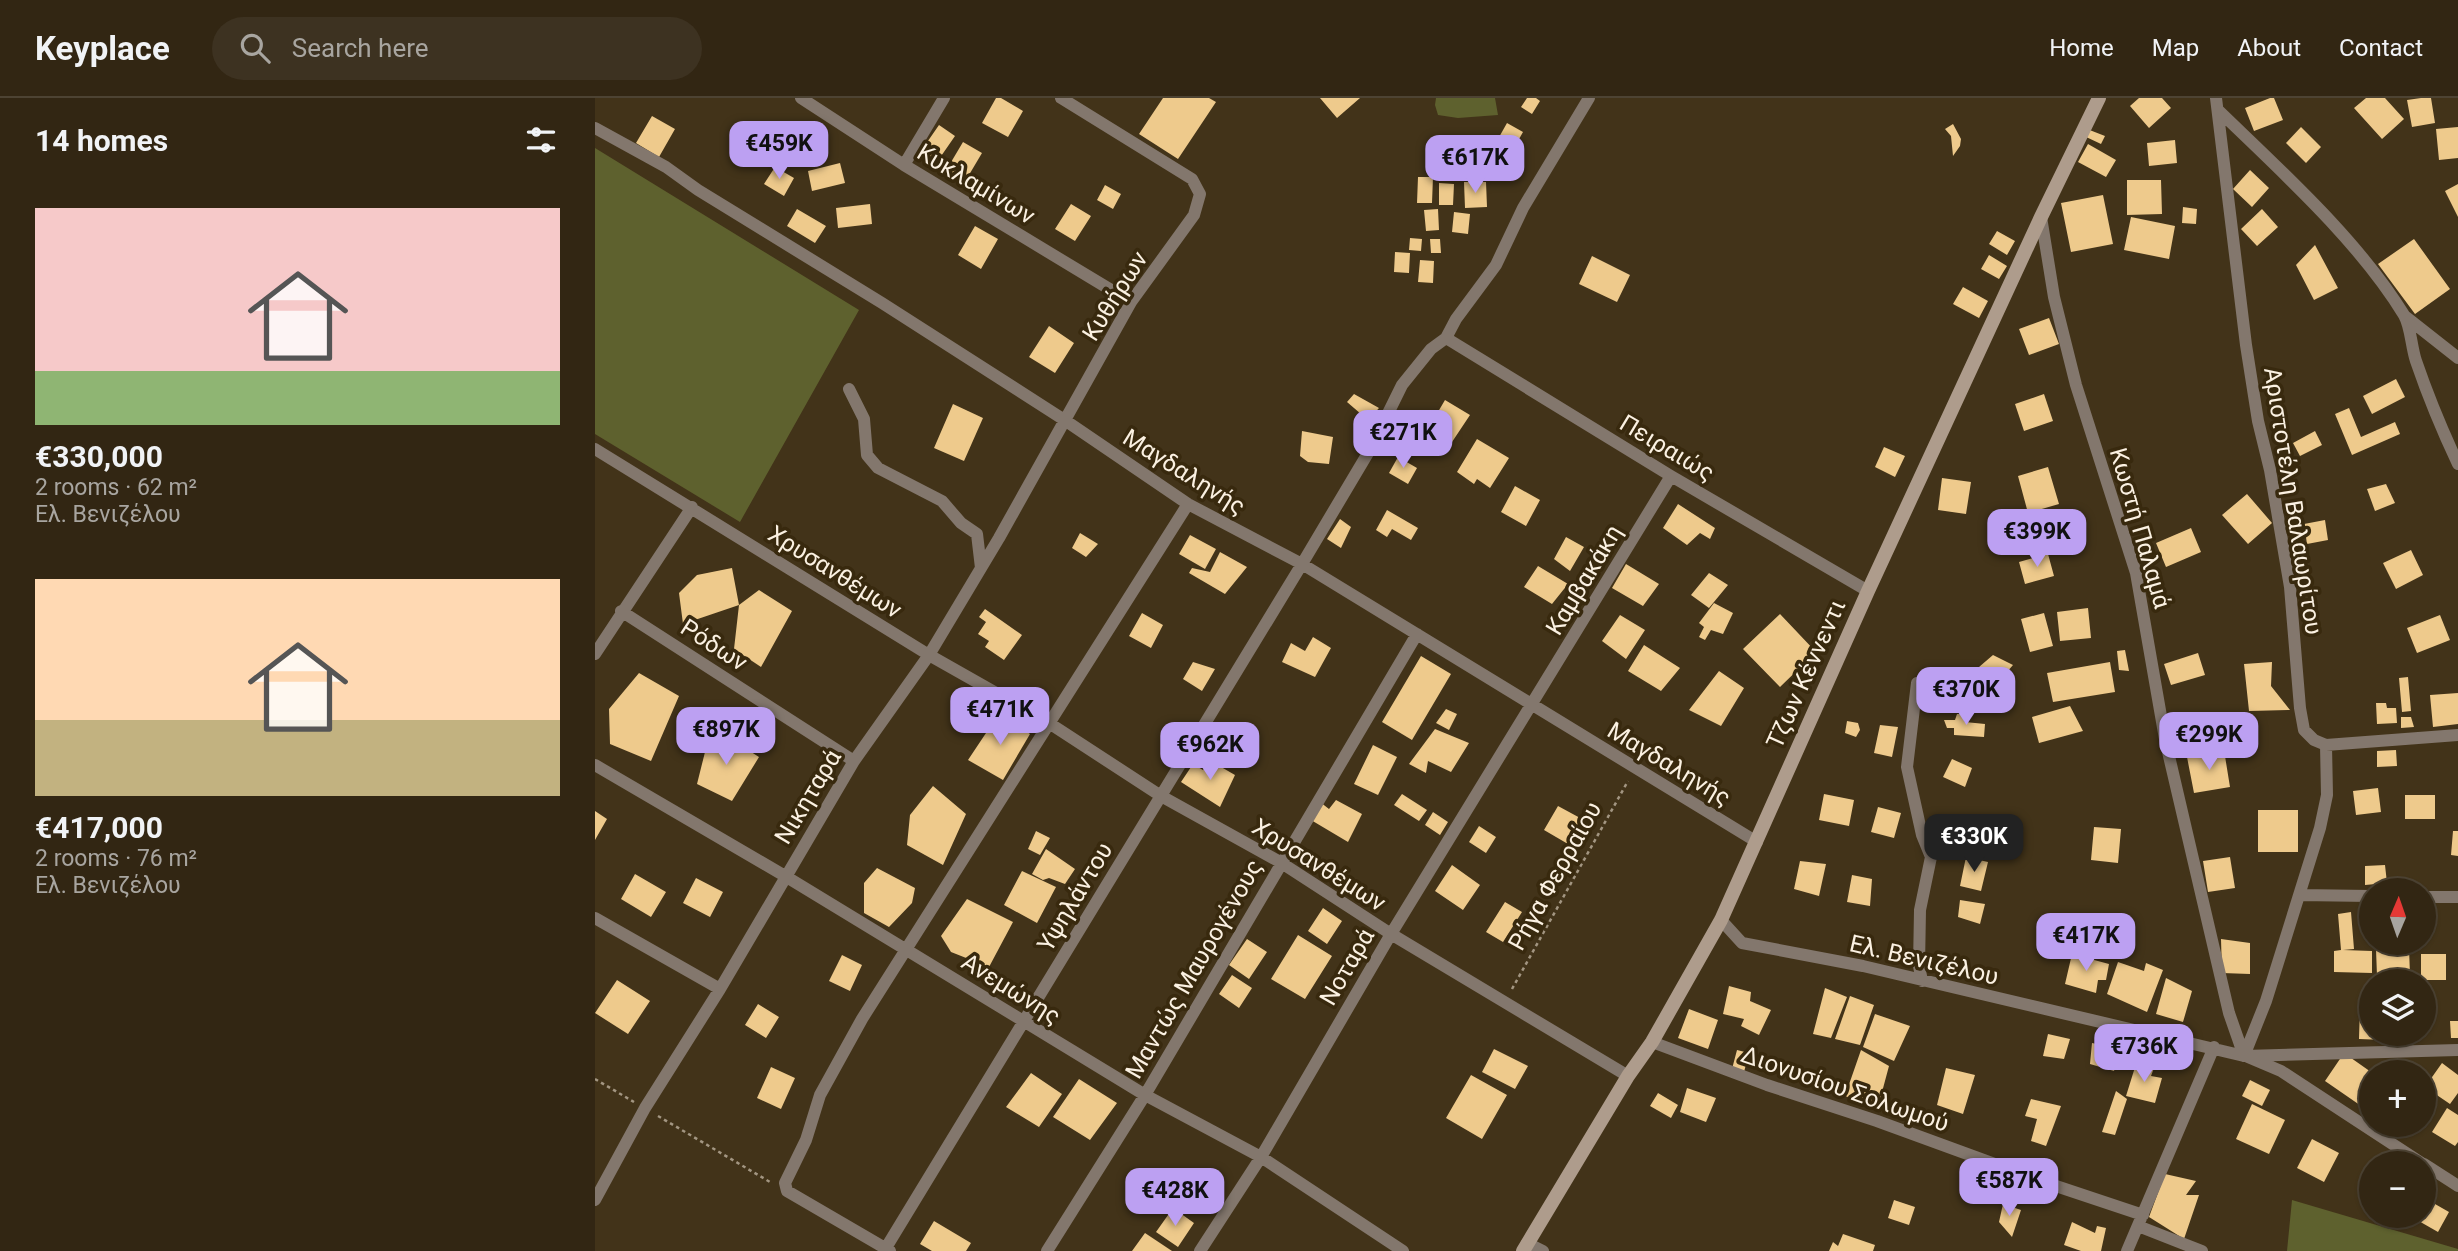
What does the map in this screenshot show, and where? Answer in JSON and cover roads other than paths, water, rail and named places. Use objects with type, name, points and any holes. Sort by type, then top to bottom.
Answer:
[{"type":"street","name":"Κυκλαμίνων","points":[[801,98],[904,165],[1131,302]]},
{"type":"street","points":[[904,165],[944,98]]},
{"type":"street","name":"Κυθήρων","points":[[1061,98],[1192,179],[1200,194],[1194,215],[1131,302],[1066,421]]},
{"type":"street","name":"Υψηλάντου","points":[[886,1250],[1302,564],[1371,448],[1402,385],[1431,349],[1446,338],[1456,319],[1496,265],[1523,208],[1590,98]]},
{"type":"street","name":"Τζων Κέννεντι","points":[[1525,1247],[1628,1076],[1652,1042],[1721,920],[1868,591],[2099,98]]},
{"type":"street","points":[[2217,104],[2350,245],[2406,317],[2458,358]]},
{"type":"street","name":"Αριστοτέλη Βαλαωρίτου","points":[[2217,104],[2246,345],[2290,587],[2300,708],[2304,730],[2314,740],[2326,745]]},
{"type":"street","name":"Μαγδαληνής","points":[[595,128],[666,167],[698,190],[882,303],[1066,421],[1188,504],[1302,564],[1757,842]]},
{"type":"street","name":"Κωστή Παλαμά","points":[[2041,217],[2055,297],[2076,385],[2136,573],[2168,752],[2229,1013],[2244,1056]]},
{"type":"street","points":[[2406,317],[2414,354],[2432,407],[2458,464]]},
{"type":"street","name":"Πειραιώς","points":[[1446,338],[1868,591]]},
{"type":"street","points":[[849,389],[865,419],[867,456],[878,468],[942,501],[961,523],[977,534],[981,568]]},
{"type":"street","name":"Νικηταρά","points":[[595,1200],[645,1108],[720,989],[854,761],[929,655],[1066,421]]},
{"type":"street","name":"Χρυσανθέμων","points":[[595,449],[929,655],[1049,723],[1161,796],[1280,862],[1391,934],[1628,1076]]},
{"type":"street","name":"Καμβακάκη","points":[[1531,705],[1671,475]]},
{"type":"street","points":[[886,1250],[786,1187],[806,1140],[820,1095],[862,1019],[1188,504]]},
{"type":"street","points":[[595,654],[692,507]]},
{"type":"street","name":"Ρόδων","points":[[621,611],[854,761]]},
{"type":"street","name":"Μαντώς Μαυρογένους","points":[[1047,1251],[1145,1095],[1280,862],[1417,634]]},
{"type":"street","points":[[1917,683],[1907,766],[1922,835],[1931,857],[1920,910],[1919,965],[1922,981]]},
{"type":"street","name":"Νοταρά","points":[[1200,1251],[1261,1157],[1391,934],[1531,705]]},
{"type":"street","points":[[2403,1151],[2281,1071],[2244,1056],[2266,1002],[2320,828],[2327,795],[2326,745],[2458,735]]},
{"type":"street","name":"Ανεμώνης","points":[[595,765],[785,876],[1145,1095],[1261,1157],[1403,1251]]},
{"type":"street","points":[[2299,895],[2359,896]]},
{"type":"street","points":[[2436,897],[2458,897]]},
{"type":"street","points":[[595,918],[720,989]]},
{"type":"street","name":"Ελ. Βενιζέλου","points":[[1721,920],[1741,943],[1863,966],[2244,1056],[2458,1051]]},
{"type":"street","name":"Διονυσίου Σολωμού","points":[[1652,1042],[2041,1181],[2141,1221],[2202,1251]]},
{"type":"street","points":[[2127,1251],[2214,1047]]},
{"type":"street","points":[[2436,1172],[2458,1186]]},
{"type":"street","points":[[1525,1247],[1543,1251]]}]
